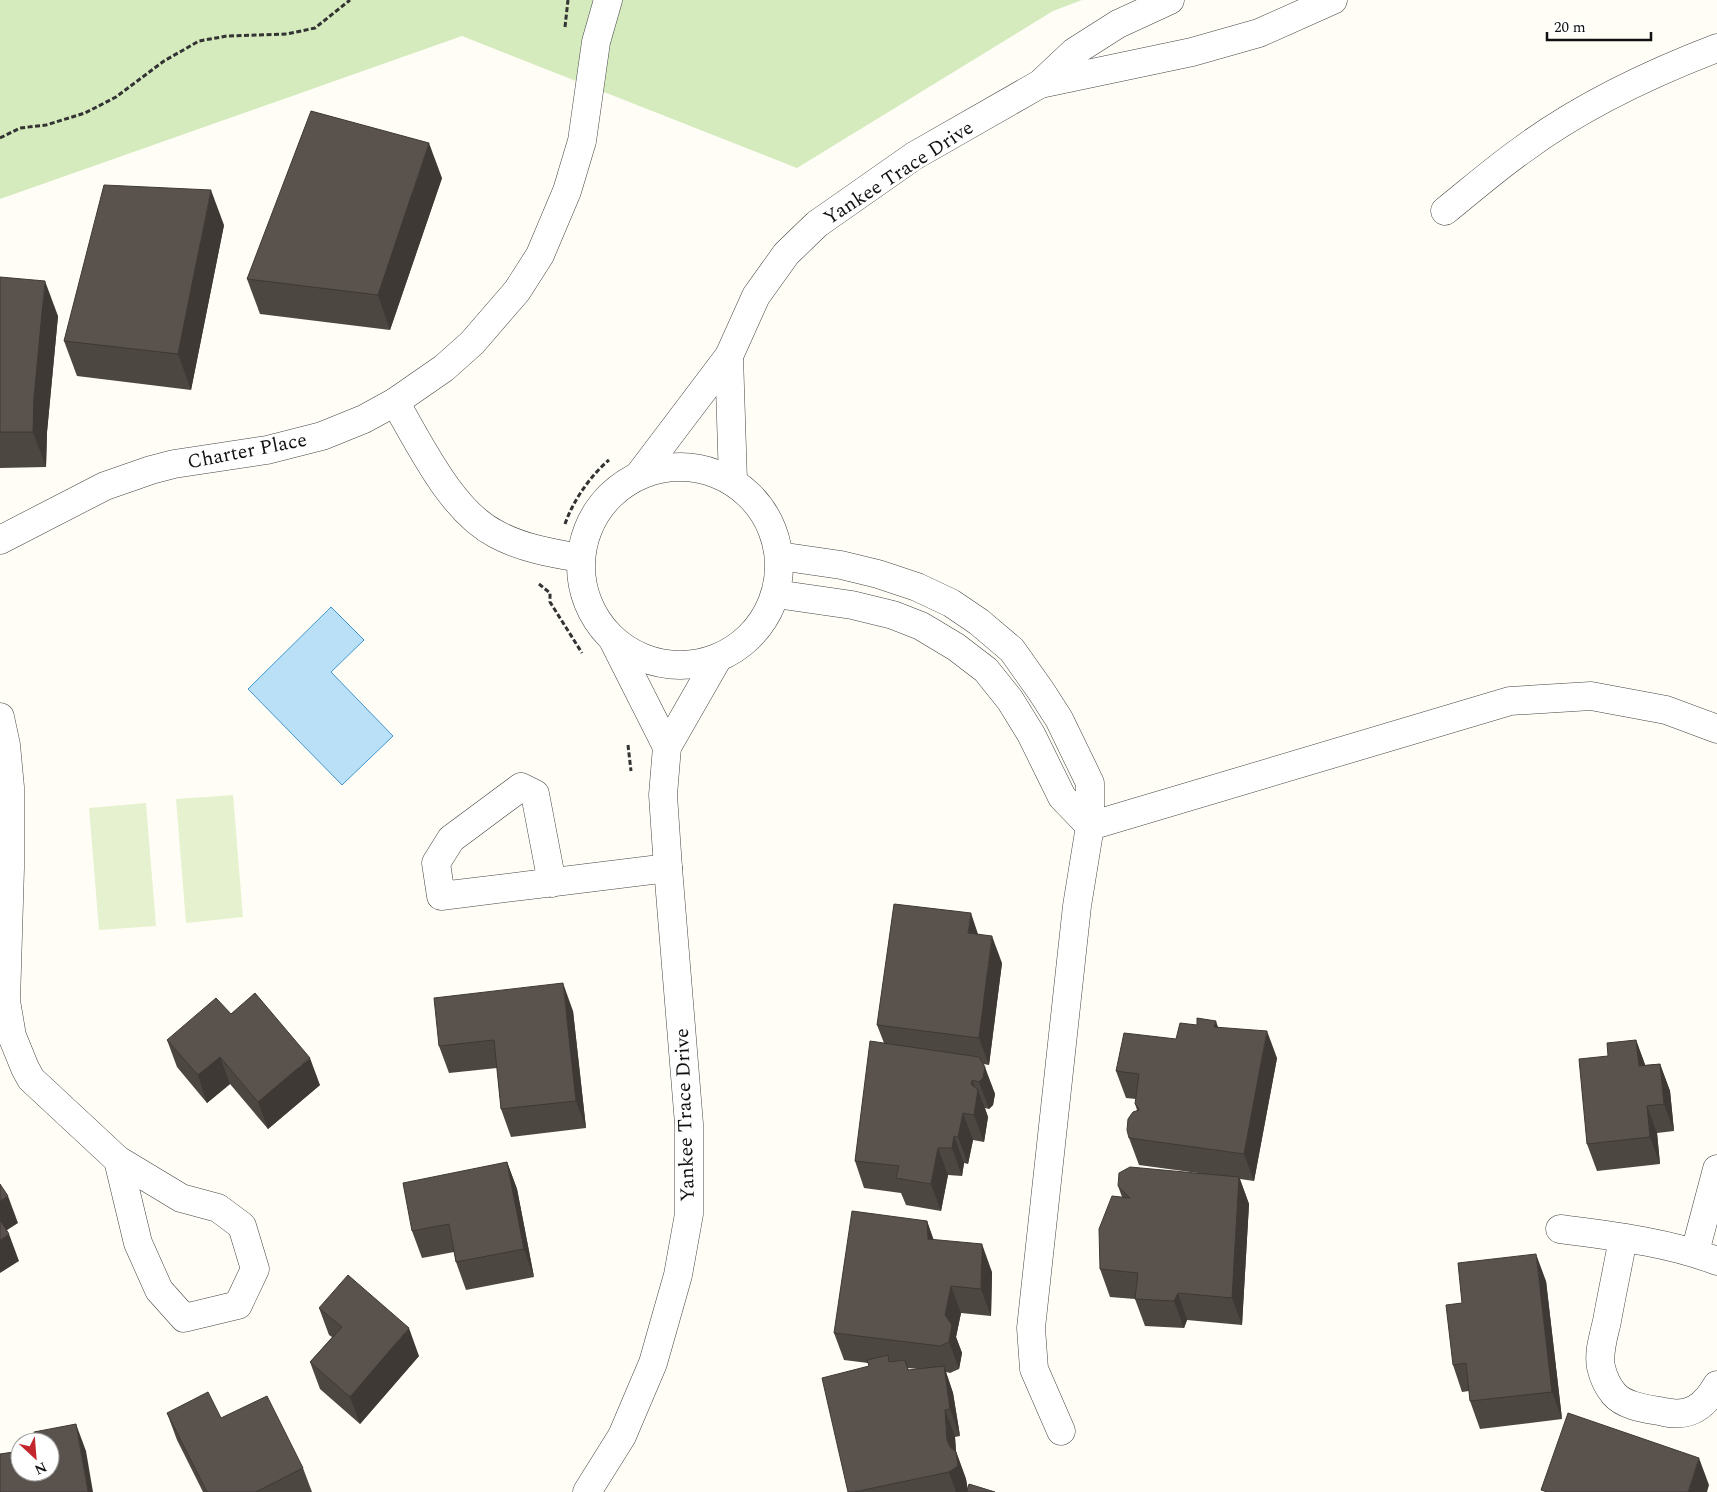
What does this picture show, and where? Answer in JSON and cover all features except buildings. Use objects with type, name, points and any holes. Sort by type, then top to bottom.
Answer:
[{"type":"street","name":"Charter Place","points":[[0,540],[115,482],[151,470],[174,464],[267,450],[322,436],[364,419],[396,402],[444,368],[472,342],[517,291],[540,255],[567,191],[582,141],[596,42],[608,0]]},
{"type":"street","name":"Yankee Trace Drive","points":[[639,475],[729,356],[756,296],[786,254],[817,224],[914,156],[1040,84],[1074,52],[1118,24],[1170,0]]},
{"type":"street","name":"Yankee Trace Drive","points":[[1040,84],[1192,52],[1249,36],[1333,0]]},
{"type":"street","points":[[1444,211],[1522,149],[1580,112],[1666,67],[1717,48]]},
{"type":"street","name":"Yankee Trace Drive","points":[[729,356],[733,480]]},
{"type":"street","points":[[396,402],[445,488],[477,521],[495,534],[533,549],[580,558]]},
{"type":"street","name":"Yankee Trace Drive","points":[[614,641],[637,656],[664,665],[691,666],[718,658],[743,643],[763,621],[776,594],[779,575],[779,556],[774,534],[765,512],[751,495],[733,480],[703,468],[670,466],[639,475],[616,489],[598,508],[586,532],[580,558],[582,589],[594,618],[614,641],[667,747]]},
{"type":"street","points":[[779,556],[841,565],[878,574],[917,587],[951,604],[979,622],[1012,650],[1041,691],[1059,719],[1090,783],[1090,826],[1077,906],[1031,1328],[1034,1369],[1062,1431]]},
{"type":"street","points":[[776,594],[852,605],[893,615],[921,626],[956,647],[986,670],[1010,700],[1031,734],[1062,797],[1090,826]]},
{"type":"street","name":"Yankee Trace Drive","points":[[587,1492],[622,1436],[653,1363],[678,1274],[688,1214],[689,1124],[668,868],[664,795],[667,747],[718,658]]},
{"type":"street","points":[[1090,826],[1510,701],[1591,696],[1666,710],[1717,729]]},
{"type":"street","points":[[0,717],[6,745],[10,787],[10,868],[6,1001],[12,1036],[24,1068],[31,1079],[118,1160],[182,1198],[218,1208],[242,1226],[255,1269],[238,1305],[184,1318],[159,1290],[138,1243],[118,1160]]},
{"type":"street","points":[[552,883],[535,794],[521,787],[451,839],[436,863],[441,896],[552,883],[668,868]]},
{"type":"street","points":[[1560,1229],[1623,1238],[1706,1256],[1717,1169]]},
{"type":"street","points":[[1623,1238],[1602,1346],[1601,1366],[1606,1380],[1615,1395],[1628,1404],[1668,1413],[1685,1413],[1705,1403],[1717,1385]]},
{"type":"path","points":[[0,138],[20,128],[46,125],[86,113],[116,96],[164,61],[199,41],[227,36],[287,34],[315,28],[350,0]]},
{"type":"path","points":[[565,29],[568,0]]},
{"type":"path","points":[[537,582],[550,593],[550,602],[584,656]]},
{"type":"path","points":[[628,741],[631,778]]},
{"type":"green space","points":[[0,0],[1082,0],[1053,11],[797,168],[462,36],[0,199]]},
{"type":"green space","points":[[233,795],[243,917],[186,923],[176,799]]},
{"type":"green space","points":[[146,803],[156,926],[99,930],[89,808]]},
{"type":"water","points":[[331,607],[364,640],[331,672],[393,736],[342,785],[248,689]]}]
